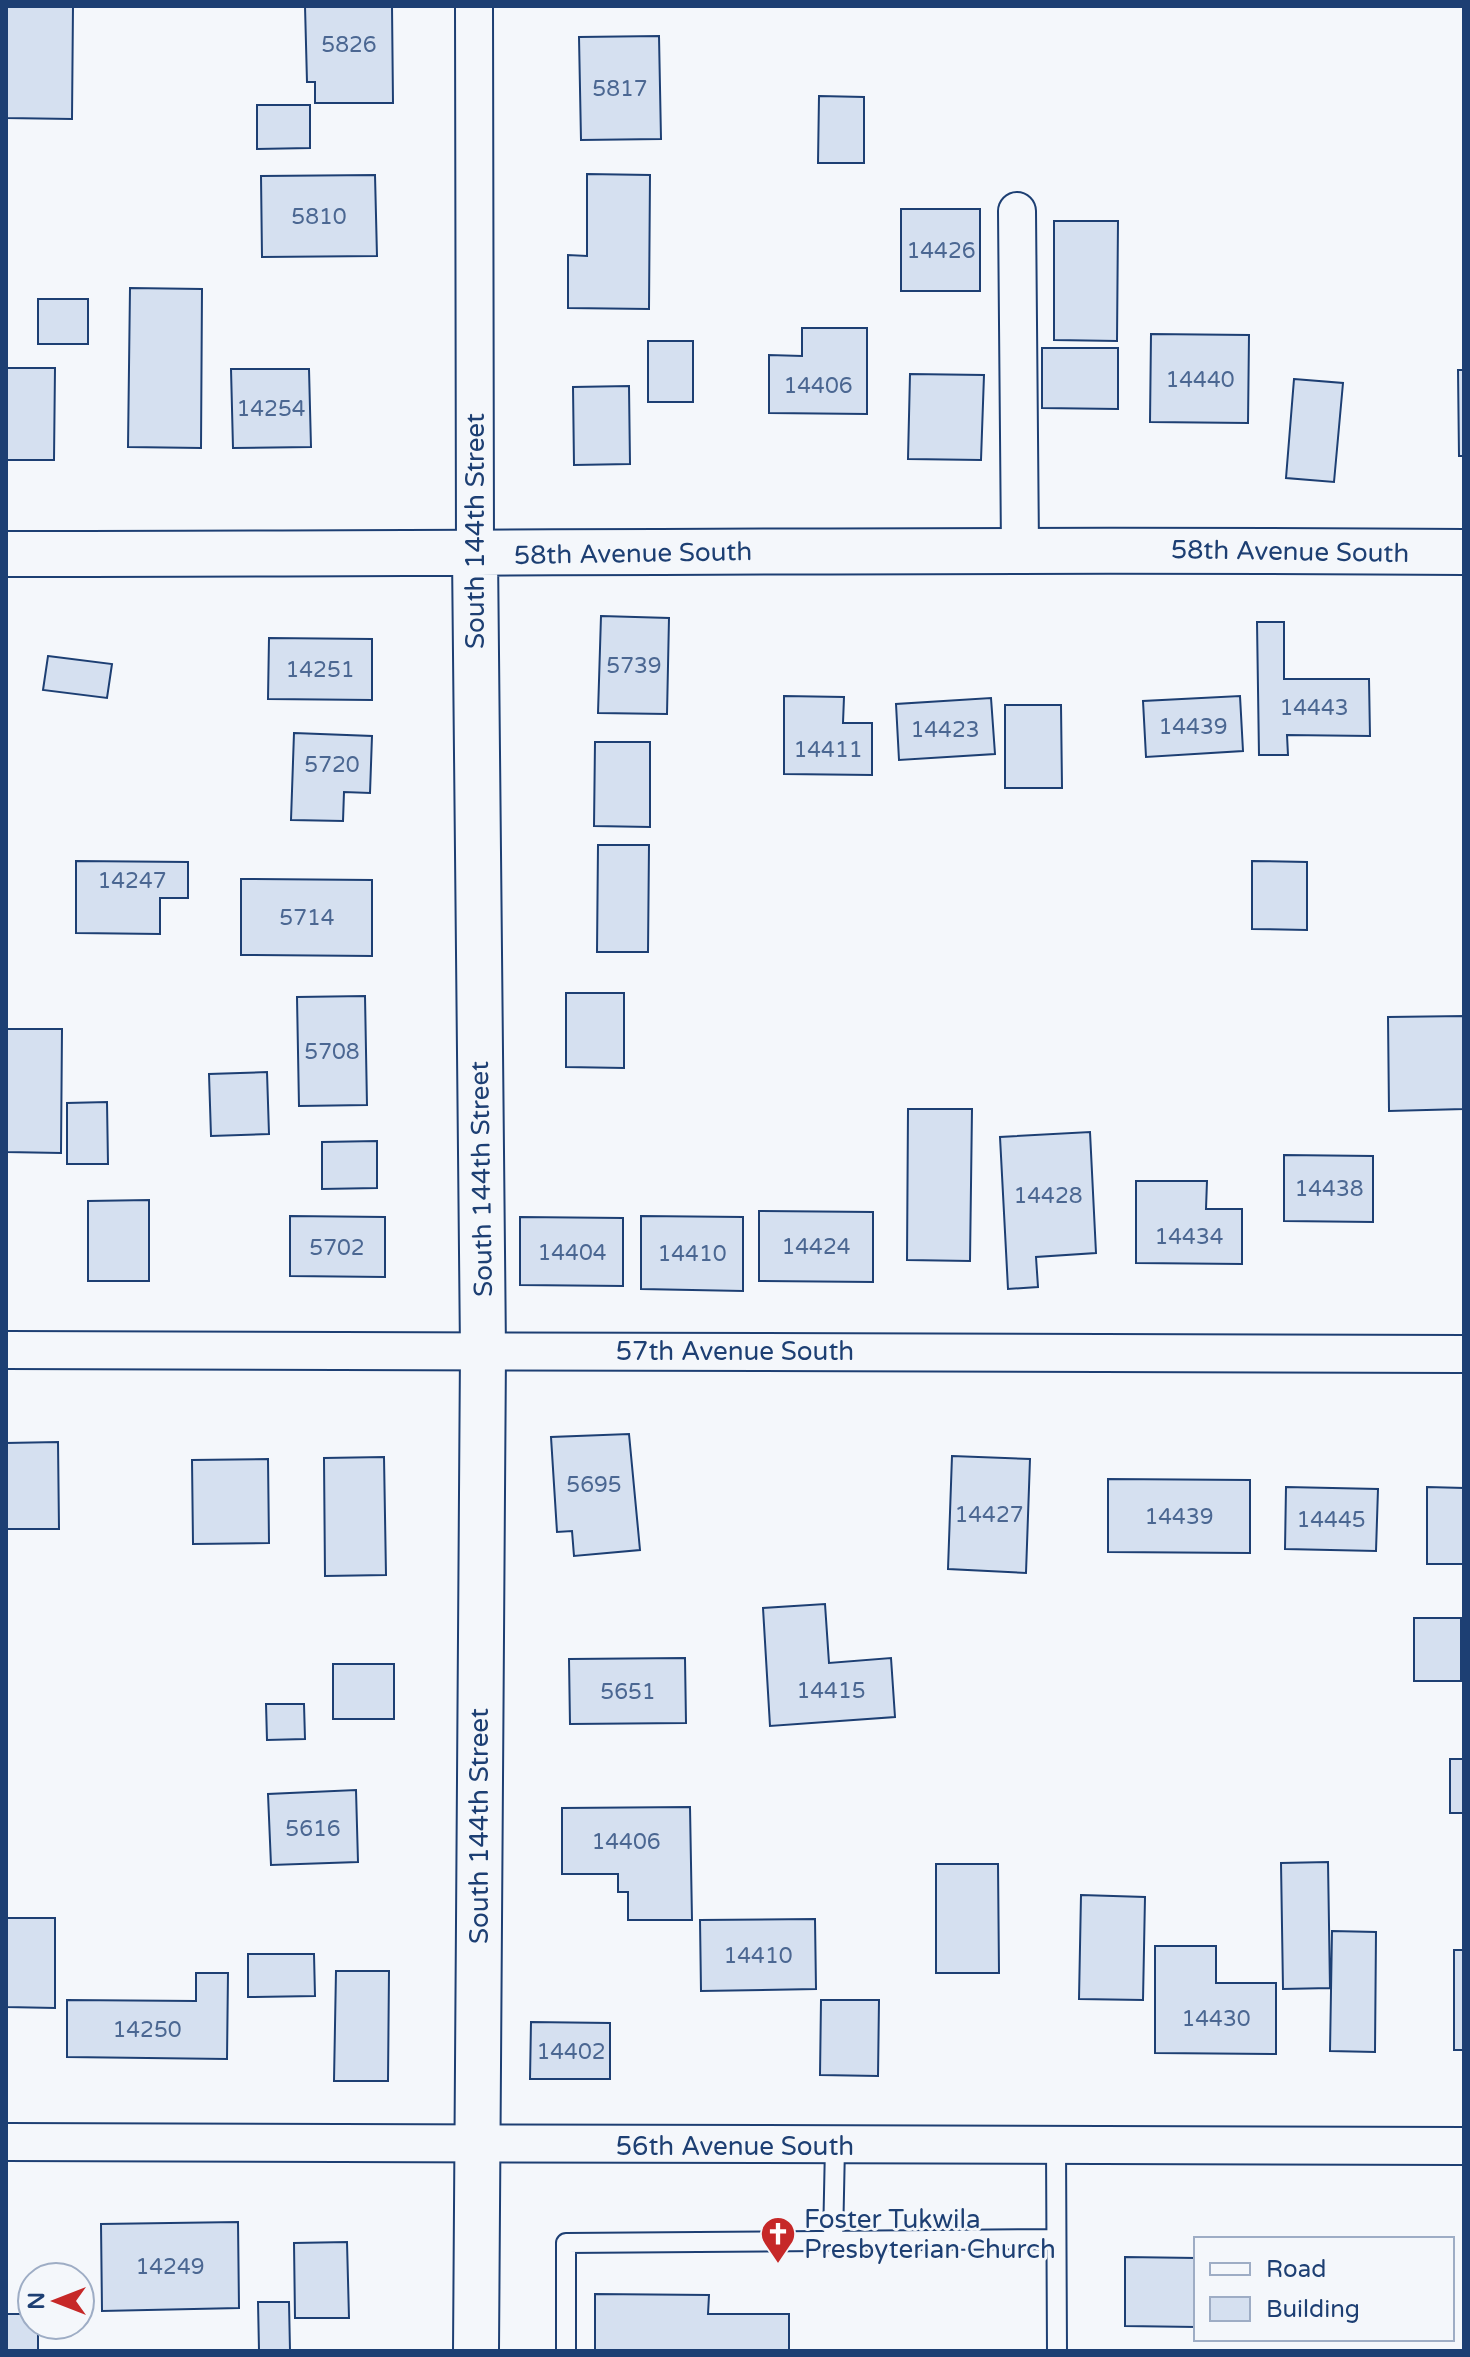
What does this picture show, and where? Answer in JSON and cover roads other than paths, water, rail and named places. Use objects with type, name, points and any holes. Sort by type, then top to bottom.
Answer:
[{"type":"street","name":"South 144th Street","points":[[474,6],[475,554],[483,1351],[476,2351]]},
{"type":"street","points":[[1017,211],[1020,548]]},
{"type":"street","name":"58th Avenue South","points":[[6,554],[475,554],[1020,548],[1464,552]]},
{"type":"street","name":"57th Avenue South","points":[[6,1350],[1464,1354]]},
{"type":"street","name":"56th Avenue South","points":[[6,2142],[477,2146],[1464,2146]]},
{"type":"lane","points":[[833,2241],[835,2146]]},
{"type":"lane","points":[[1056,2146],[1057,2351]]},
{"type":"lane","points":[[566,2351],[566,2243],[1056,2239]]},
{"type":"place","name":"Foster Tukwila Presbyterian Church","points":[[778,2265]]}]
